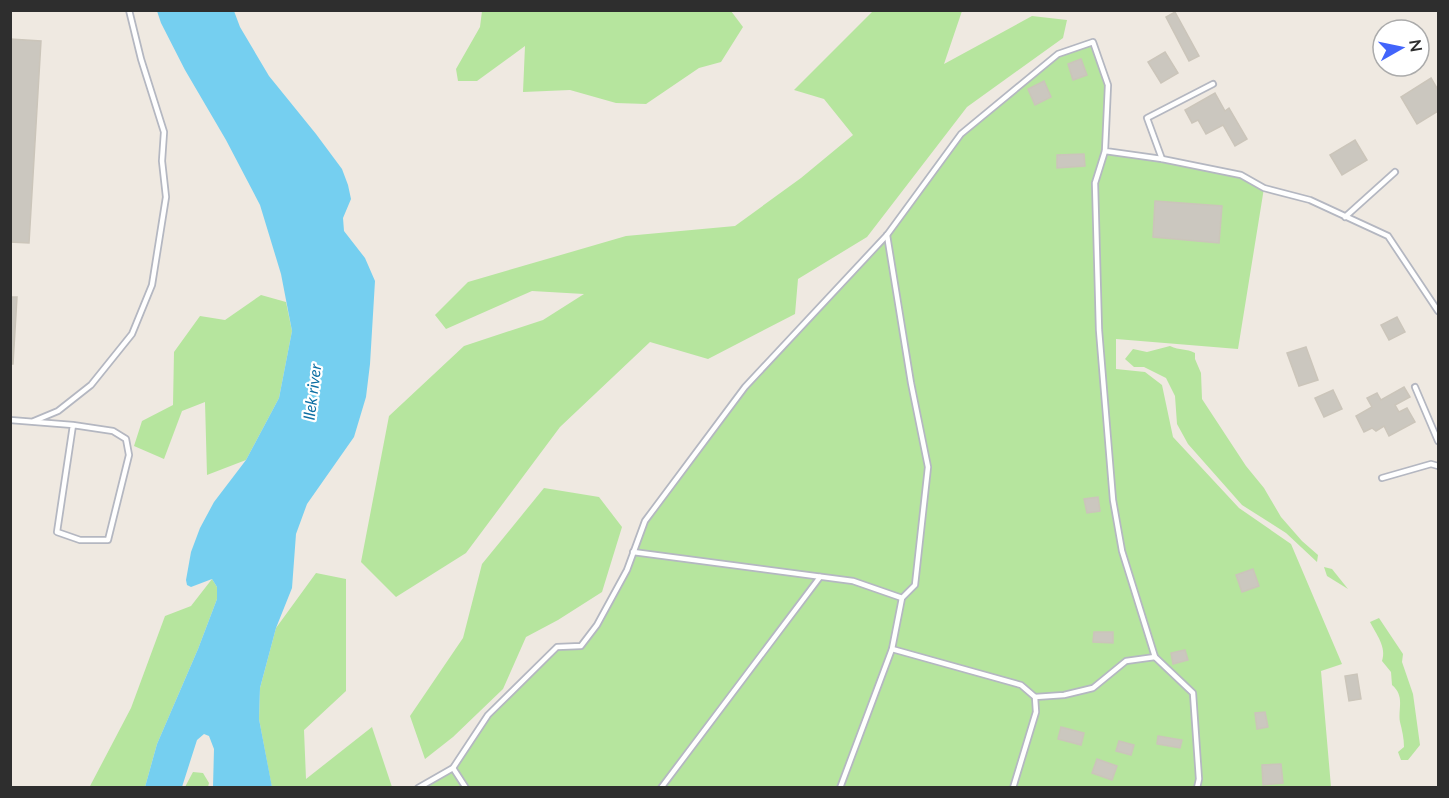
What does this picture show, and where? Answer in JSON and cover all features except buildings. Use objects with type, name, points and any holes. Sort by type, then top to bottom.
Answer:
[{"type":"lane","points":[[34,421],[58,411],[91,385],[132,334],[152,285],[166,197],[162,161],[164,132],[141,59],[129,10]]},
{"type":"lane","points":[[418,788],[453,768],[488,715],[557,647],[580,646],[597,625],[627,570],[645,521],[745,387],[887,235],[961,134],[1058,54],[1093,42],[1108,85],[1105,151],[1095,183],[1099,330],[1113,500],[1122,551],[1155,657],[1193,693],[1199,779],[1197,788]]},
{"type":"lane","points":[[1162,159],[1147,118],[1213,84]]},
{"type":"lane","points":[[1105,151],[1162,159],[1241,175],[1264,188],[1310,200],[1388,236],[1438,311]]},
{"type":"lane","points":[[1345,217],[1395,172]]},
{"type":"lane","points":[[840,788],[892,649],[903,598],[915,585],[928,467],[911,383],[887,235]]},
{"type":"lane","points":[[1415,387],[1438,441]]},
{"type":"lane","points":[[10,420],[73,425],[113,431],[126,440],[129,455],[108,540],[80,540],[57,532],[73,425]]},
{"type":"lane","points":[[1382,478],[1431,464],[1438,465]]},
{"type":"lane","points":[[633,552],[853,581],[903,598]]},
{"type":"lane","points":[[661,788],[820,577]]},
{"type":"lane","points":[[892,649],[1021,685],[1035,697],[1064,695],[1093,688],[1126,661],[1155,657]]},
{"type":"lane","points":[[1013,788],[1036,712],[1035,697]]},
{"type":"lane","points":[[453,768],[466,788]]},
{"type":"green space","points":[[482,11],[731,11],[743,27],[721,62],[699,68],[646,104],[616,103],[570,90],[523,92],[525,46],[477,81],[458,81],[456,69],[480,27]]},
{"type":"green space","points":[[873,11],[962,11],[944,64],[1032,16],[1067,20],[1063,38],[967,107],[867,237],[798,279],[795,314],[708,359],[650,342],[560,427],[466,553],[396,597],[361,562],[389,416],[464,346],[543,320],[584,294],[532,291],[446,329],[435,315],[468,282],[626,236],[735,226],[801,178],[853,135],[824,99],[794,90]]},
{"type":"green space","points":[[1093,42],[1108,85],[1105,151],[1162,159],[1241,175],[1264,188],[1238,349],[1116,339],[1116,369],[1145,372],[1162,385],[1173,437],[1239,508],[1291,544],[1342,664],[1321,671],[1331,787],[418,788],[453,768],[488,715],[557,647],[581,646],[597,625],[627,570],[645,521],[745,387],[887,235],[961,134],[1058,54]]},
{"type":"green space","points":[[261,295],[286,302],[292,331],[279,398],[246,460],[207,475],[205,402],[182,411],[164,459],[134,446],[142,421],[173,405],[174,352],[200,316],[225,320]]},
{"type":"green space","points":[[1170,346],[1195,353],[1201,373],[1202,399],[1246,466],[1264,488],[1281,517],[1318,555],[1317,562],[1286,533],[1242,505],[1188,444],[1177,424],[1175,396],[1166,378],[1144,367],[1134,367],[1125,359],[1133,349],[1147,352]]},
{"type":"green space","points":[[544,488],[599,497],[622,527],[602,592],[526,637],[503,689],[453,737],[425,759],[410,716],[463,638],[482,564]]},
{"type":"green space","points":[[1324,567],[1332,569],[1348,589],[1327,576]]},
{"type":"green space","points":[[316,573],[346,579],[346,691],[304,730],[306,779],[372,727],[392,787],[272,788],[259,719],[260,688],[276,628]]},
{"type":"green space","points":[[212,579],[217,587],[217,599],[157,744],[145,787],[89,788],[131,708],[165,616],[191,606]]},
{"type":"green space","points":[[1379,618],[1403,654],[1402,662],[1413,694],[1420,745],[1408,760],[1401,760],[1398,752],[1404,747],[1400,722],[1400,698],[1392,685],[1391,672],[1382,661],[1382,646],[1370,622]]},
{"type":"green space","points":[[193,772],[203,773],[209,783],[208,787],[185,787]]},
{"type":"water","name":"Ilek river","points":[[157,11],[234,11],[240,27],[269,76],[342,169],[351,199],[343,218],[344,231],[365,258],[375,281],[366,397],[354,437],[307,504],[296,534],[292,588],[276,628],[260,688],[259,719],[272,787],[213,787],[214,749],[209,736],[204,734],[197,740],[182,787],[145,787],[157,744],[217,599],[217,587],[212,579],[191,587],[187,585],[191,552],[200,528],[214,502],[246,460],[279,398],[292,331],[281,274],[260,205],[226,140],[185,70]]}]
